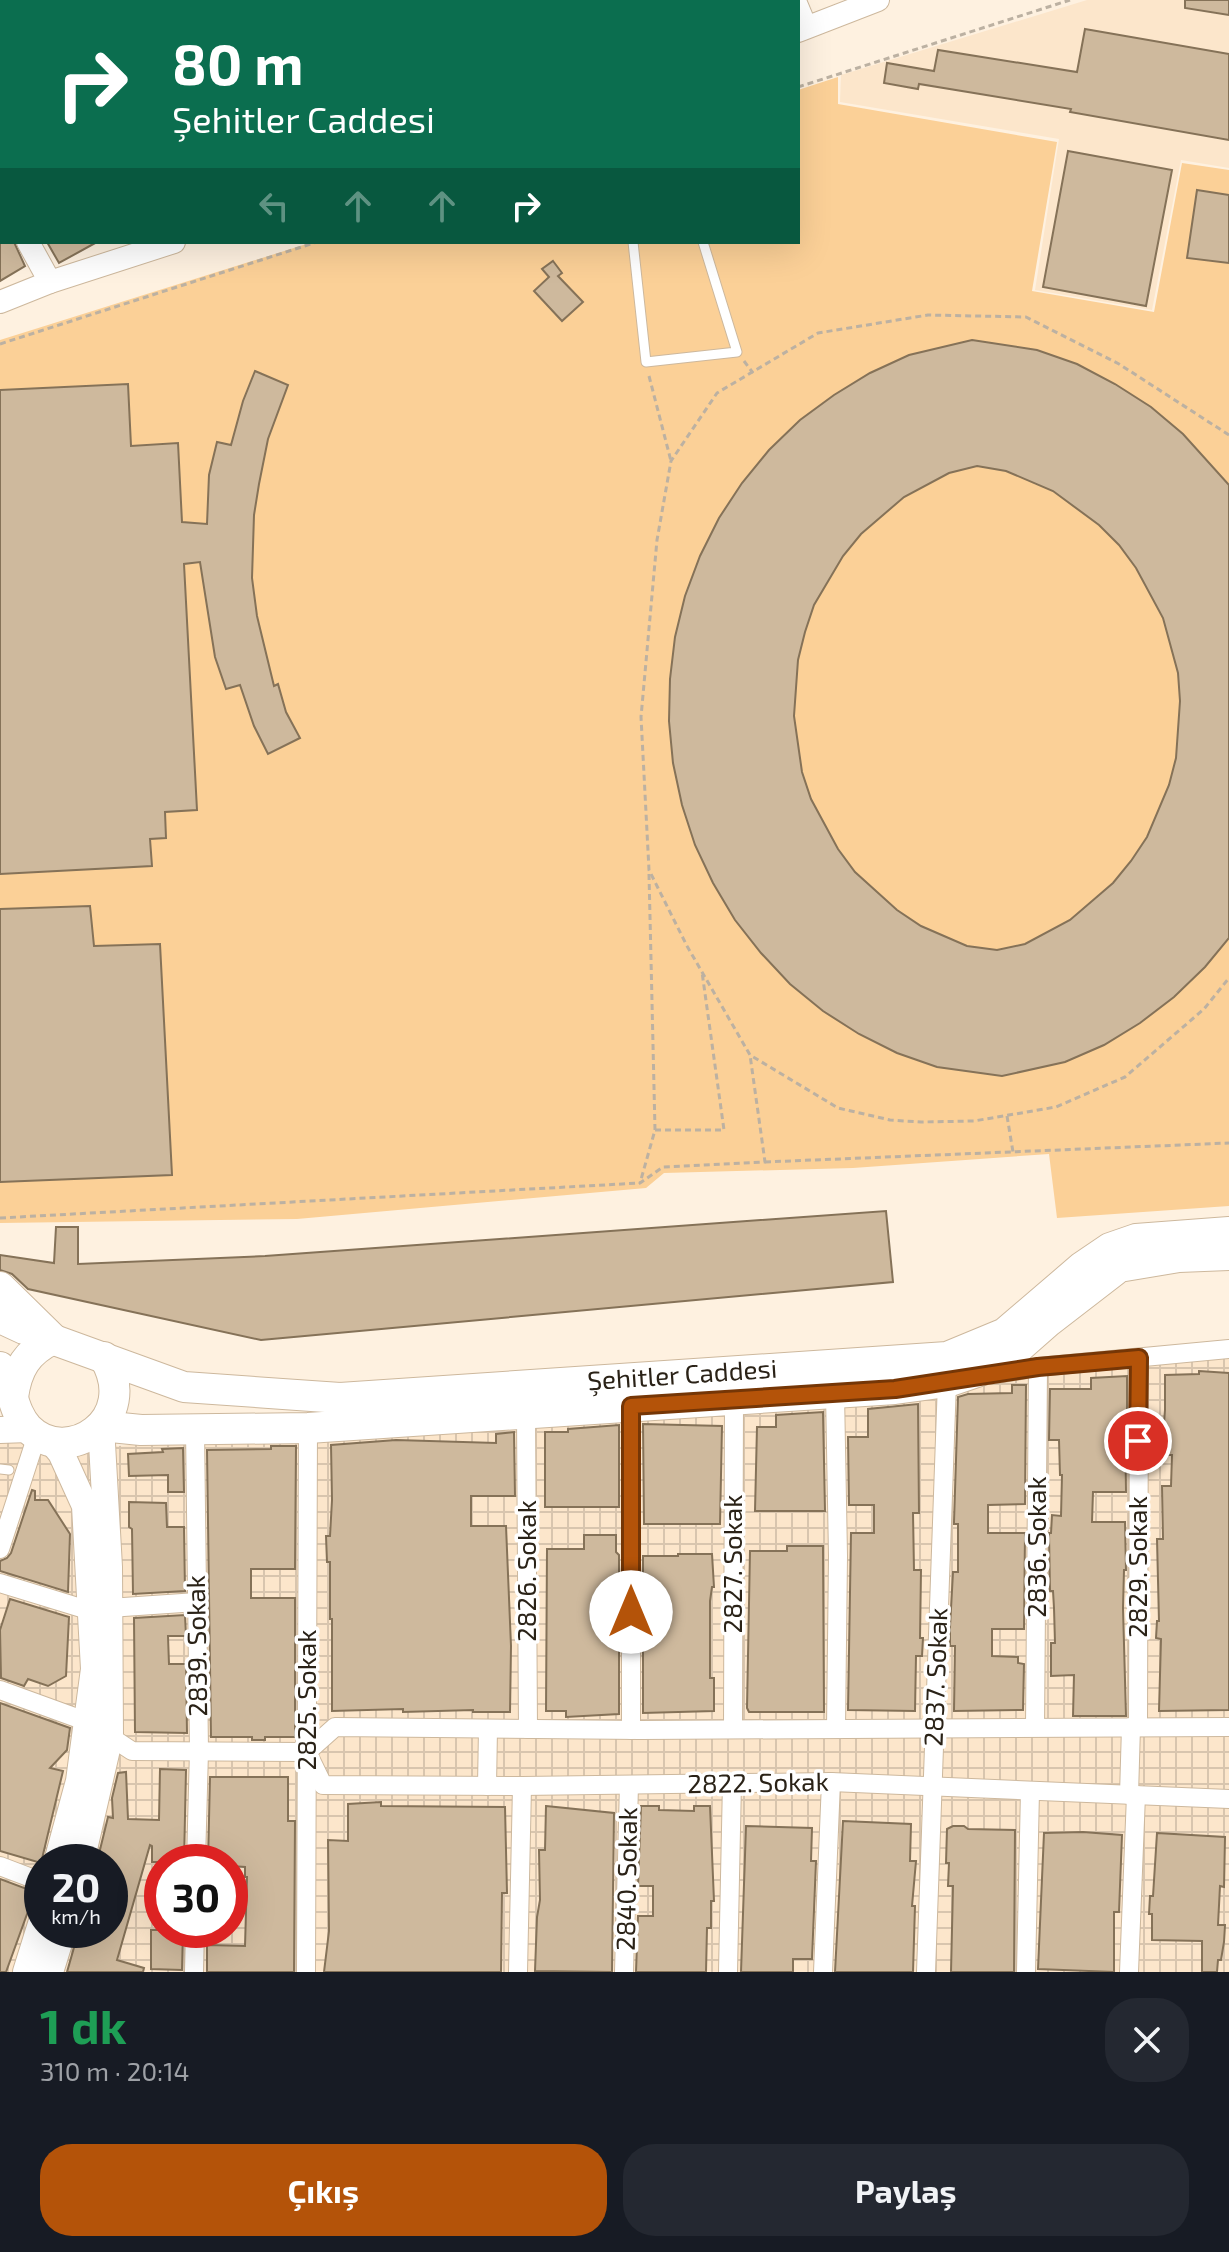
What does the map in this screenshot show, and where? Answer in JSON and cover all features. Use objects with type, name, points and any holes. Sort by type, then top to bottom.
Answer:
[{"type":"main road","name":"Şehitler Caddesi","points":[[0,1318],[184,1387],[340,1398],[947,1357],[1005,1333],[1082,1267],[1110,1248],[1136,1239],[1229,1232]]},
{"type":"main road","name":"Şehitler Caddesi","points":[[29,1434],[78,1439],[101,1426],[141,1430],[308,1428],[835,1393],[947,1382],[1000,1364],[1119,1267],[1179,1257],[1229,1255]]},
{"type":"main road","points":[[0,1287],[53,1339],[36,1347],[23,1361],[15,1378],[13,1397]]},
{"type":"main road","points":[[83,1844],[99,1729],[94,1669],[100,1610],[101,1426],[111,1415],[116,1385],[104,1357]]},
{"type":"main road","points":[[0,1367],[18,1415],[29,1434],[61,1453],[85,1506],[100,1610]]},
{"type":"main road","points":[[62,1844],[79,1781],[99,1729]]},
{"type":"main road","points":[[26,1972],[34,1948]]},
{"type":"main road","points":[[50,1972],[57,1948]]},
{"type":"street","points":[[803,29],[878,0]]},
{"type":"street","points":[[29,244],[50,282]]},
{"type":"street","points":[[0,302],[162,244]]},
{"type":"street","points":[[947,1382],[1038,1367],[1229,1349]]},
{"type":"street","name":"2829. Sokak","points":[[1132,1795],[1139,1358]]},
{"type":"street","name":"2836. Sokak","points":[[1035,1727],[1038,1367]]},
{"type":"street","name":"2837. Sokak","points":[[926,1972],[947,1382]]},
{"type":"street","points":[[835,1393],[838,1556],[836,1728]]},
{"type":"street","name":"2827. Sokak","points":[[733,1729],[734,1400]]},
{"type":"street","points":[[631,1406],[631,1730]]},
{"type":"street","name":"2826. Sokak","points":[[526,1413],[528,1729]]},
{"type":"street","name":"2825. Sokak","points":[[306,1972],[308,1428]]},
{"type":"street","name":"2839. Sokak","points":[[195,1429],[199,1751],[196,1844]]},
{"type":"street","points":[[0,1549],[29,1434]]},
{"type":"street","points":[[0,1583],[100,1610],[197,1602]]},
{"type":"street","points":[[0,1690],[99,1729],[132,1751],[307,1752]]},
{"type":"street","name":"2822. Sokak","points":[[1229,1727],[631,1730],[335,1727],[307,1752],[323,1785],[831,1782],[1229,1799]]},
{"type":"street","points":[[487,1786],[488,1729]]},
{"type":"street","points":[[728,1972],[732,1782]]},
{"type":"street","points":[[823,1972],[831,1782]]},
{"type":"street","name":"2840. Sokak","points":[[624,1972],[629,1785]]},
{"type":"street","points":[[518,1972],[522,1786]]},
{"type":"street","points":[[1026,1972],[1030,1791]]},
{"type":"street","points":[[1129,1972],[1132,1795]]},
{"type":"street","points":[[0,1866],[24,1875]]},
{"type":"street","points":[[194,1972],[195,1948]]},
{"type":"lane","points":[[633,244],[646,362],[737,352],[704,244]]},
{"type":"path","points":[[800,86],[1070,0]]},
{"type":"path","points":[[0,344],[311,244]]},
{"type":"path","points":[[640,1183],[655,1130],[649,870],[641,717],[657,540],[671,461],[717,393],[818,333],[928,315],[1026,317],[1119,364],[1229,435]]},
{"type":"path","points":[[646,362],[671,461]]},
{"type":"path","points":[[649,870],[750,1055],[765,1162]]},
{"type":"path","points":[[655,1130],[724,1130],[701,970]]},
{"type":"path","points":[[750,1055],[838,1108],[890,1120],[921,1122],[974,1121],[1007,1116],[1056,1107],[1125,1077],[1204,1009],[1229,978]]},
{"type":"path","points":[[1007,1116],[1013,1153]]},
{"type":"path","points":[[0,1218],[640,1183],[663,1167],[1229,1143]]},
{"type":"shaded area","points":[[1087,0],[1229,0],[1229,168],[1181,160],[1152,310],[1035,290],[1059,139],[840,102],[841,75]]},
{"type":"shaded area","points":[[838,77],[838,104],[1057,142],[1032,291],[1154,312],[1182,163],[1229,170],[1229,1206],[1057,1218],[1049,1154],[853,1168],[664,1173],[646,1188],[297,1219],[0,1223],[0,340],[307,244],[800,244],[800,89]]},
{"type":"shaded area","points":[[1229,1347],[1229,1972],[0,1972],[0,1434],[118,1446]]},
{"type":"building","points":[[1185,0],[1229,0],[1229,15],[1185,8]]},
{"type":"building","points":[[1085,29],[1229,54],[1229,140],[1070,112],[1071,109],[919,84],[918,89],[884,83],[887,63],[934,71],[938,50],[1077,72]]},
{"type":"building","points":[[1068,151],[1172,170],[1146,306],[1043,287]]},
{"type":"building","points":[[1197,190],[1229,195],[1229,263],[1187,258]]},
{"type":"building","points":[[0,244],[15,244],[25,266],[0,281]]},
{"type":"building","points":[[48,244],[93,244],[59,263]]},
{"type":"building","points":[[553,261],[562,273],[558,276],[583,302],[562,321],[534,291],[549,277],[542,269]]},
{"type":"building","points":[[972,340],[1037,350],[1077,364],[1151,407],[1183,434],[1229,485],[1229,938],[1174,997],[1104,1045],[1065,1062],[1002,1076],[937,1067],[897,1053],[823,1011],[790,984],[735,920],[713,883],[695,845],[673,763],[669,721],[675,637],[685,596],[719,518],[769,450],[800,420],[870,373],[909,355]],"holes":[[[977,466],[1006,471],[1053,491],[1099,525],[1119,545],[1136,568],[1163,618],[1178,673],[1180,701],[1176,758],[1169,785],[1147,837],[1131,861],[1113,883],[1070,920],[1025,944],[997,950],[967,946],[921,926],[897,910],[855,872],[838,849],[811,799],[802,772],[794,716],[798,660],[814,605],[843,556],[861,534],[904,497],[949,473]]]},
{"type":"building","points":[[255,371],[288,385],[268,439],[259,484],[254,515],[252,578],[257,616],[274,686],[278,684],[286,712],[300,738],[268,754],[254,726],[240,685],[226,689],[215,657],[200,562],[184,564],[197,810],[165,812],[166,838],[150,839],[152,866],[0,874],[0,390],[128,384],[131,446],[178,443],[182,522],[207,524],[209,475],[217,442],[231,445]]},
{"type":"building","points":[[90,906],[94,946],[160,944],[172,1175],[0,1182],[0,909]]},
{"type":"building","points":[[886,1211],[893,1282],[261,1340],[28,1289],[12,1274],[0,1270],[0,1255],[54,1263],[56,1227],[78,1227],[78,1264],[265,1256]]},
{"type":"building","points":[[1199,1371],[1229,1373],[1229,1710],[1159,1711],[1161,1639],[1156,1638],[1159,1621],[1157,1539],[1163,1539],[1162,1486],[1171,1486],[1172,1455],[1160,1455],[1165,1375],[1199,1374]]},
{"type":"building","points":[[1127,1376],[1126,1492],[1093,1492],[1092,1522],[1125,1522],[1123,1608],[1126,1716],[1073,1716],[1074,1675],[1051,1676],[1051,1643],[1055,1643],[1049,1533],[1052,1515],[1061,1516],[1062,1475],[1059,1440],[1049,1440],[1050,1389],[1091,1389],[1091,1378]]},
{"type":"building","points":[[1012,1385],[1026,1385],[1025,1504],[988,1505],[988,1533],[1025,1533],[1024,1629],[992,1629],[992,1656],[1018,1657],[1018,1663],[1024,1664],[1023,1710],[954,1711],[955,1646],[950,1646],[950,1627],[953,1572],[958,1572],[958,1524],[954,1522],[958,1397],[1012,1393]]},
{"type":"building","points":[[918,1404],[919,1513],[913,1513],[914,1570],[921,1570],[920,1638],[923,1638],[922,1656],[916,1656],[915,1711],[848,1710],[851,1533],[874,1533],[874,1505],[849,1505],[848,1437],[868,1437],[868,1409]]},
{"type":"building","points":[[823,1412],[825,1511],[755,1511],[757,1427],[776,1427],[776,1415]]},
{"type":"building","points":[[643,1424],[722,1426],[720,1524],[644,1524]]},
{"type":"building","points":[[619,1425],[619,1507],[545,1507],[545,1432]]},
{"type":"building","points":[[514,1432],[515,1496],[471,1496],[471,1526],[506,1526],[511,1646],[510,1712],[332,1711],[332,1619],[326,1536],[330,1536],[332,1500],[331,1445],[396,1440],[496,1443],[496,1434]]},
{"type":"building","points":[[271,1446],[296,1446],[295,1569],[251,1569],[251,1598],[295,1598],[295,1737],[252,1740],[252,1737],[211,1737],[207,1450],[271,1449]]},
{"type":"building","points":[[183,1448],[184,1492],[168,1492],[168,1475],[129,1476],[128,1454]]},
{"type":"building","points":[[32,1490],[35,1491],[35,1500],[48,1500],[70,1534],[68,1592],[0,1571],[0,1561],[11,1553]]},
{"type":"building","points":[[129,1502],[166,1503],[167,1527],[184,1527],[185,1591],[133,1594]]},
{"type":"building","points":[[584,1535],[616,1535],[616,1552],[619,1555],[619,1714],[566,1717],[566,1711],[546,1711],[547,1549],[584,1549]]},
{"type":"building","points":[[787,1546],[823,1546],[824,1712],[749,1712],[750,1551],[787,1551]]},
{"type":"building","points":[[712,1554],[714,1587],[710,1601],[710,1678],[714,1678],[714,1711],[643,1713],[643,1556]]},
{"type":"building","points":[[10,1599],[69,1617],[66,1676],[48,1686],[28,1679],[24,1686],[1,1678],[0,1630]]},
{"type":"building","points":[[185,1615],[186,1636],[168,1636],[169,1664],[186,1664],[187,1733],[135,1732],[134,1618]]},
{"type":"building","points":[[0,1703],[70,1728],[67,1750],[50,1768],[63,1771],[46,1844],[24,1844],[24,1858],[0,1851]]},
{"type":"building","points":[[160,1769],[186,1770],[184,1844],[144,1844],[144,1866],[128,1922],[128,1844],[101,1844],[108,1817],[113,1818],[112,1798],[118,1773],[126,1772],[128,1819],[159,1820]]},
{"type":"building","points":[[210,1777],[288,1777],[288,1821],[295,1821],[294,1972],[207,1972],[207,1948],[248,1948],[248,1844],[208,1844]]},
{"type":"building","points":[[381,1802],[381,1806],[505,1807],[507,1893],[502,1893],[501,1972],[324,1972],[329,1931],[328,1840],[348,1841],[348,1804]]},
{"type":"building","points":[[546,1806],[614,1813],[612,1972],[535,1971],[540,1900],[539,1850],[545,1850]]},
{"type":"building","points":[[641,1806],[694,1811],[694,1806],[710,1806],[714,1901],[711,1901],[711,1928],[707,1928],[706,1972],[636,1972],[638,1916],[653,1916],[653,1886],[638,1886]]},
{"type":"building","points":[[843,1821],[911,1824],[910,1861],[916,1861],[912,1906],[915,1906],[913,1972],[835,1972]]},
{"type":"building","points":[[746,1826],[812,1828],[811,1861],[816,1861],[812,1959],[793,1959],[793,1972],[741,1972]]},
{"type":"building","points":[[953,1826],[1015,1830],[1014,1972],[951,1972],[953,1886],[948,1886],[949,1863],[946,1863],[947,1829]]},
{"type":"building","points":[[1044,1833],[1122,1835],[1119,1912],[1114,1912],[1114,1972],[1038,1969]]},
{"type":"building","points":[[1157,1833],[1225,1837],[1224,1887],[1220,1886],[1218,1925],[1225,1925],[1224,1942],[1217,1972],[1202,1972],[1202,1941],[1152,1940],[1152,1914],[1149,1914]]},
{"type":"building","points":[[0,1879],[24,1888],[24,1922],[6,1972],[0,1972]]},
{"type":"building","points":[[74,1948],[120,1948],[117,1960],[144,1968],[143,1972],[67,1972]]},
{"type":"building","points":[[151,1948],[183,1948],[182,1970],[151,1969]]},
{"type":"route","points":[[631,1612],[631,1406],[895,1389],[1038,1367],[1139,1358],[1138,1441]]}]
